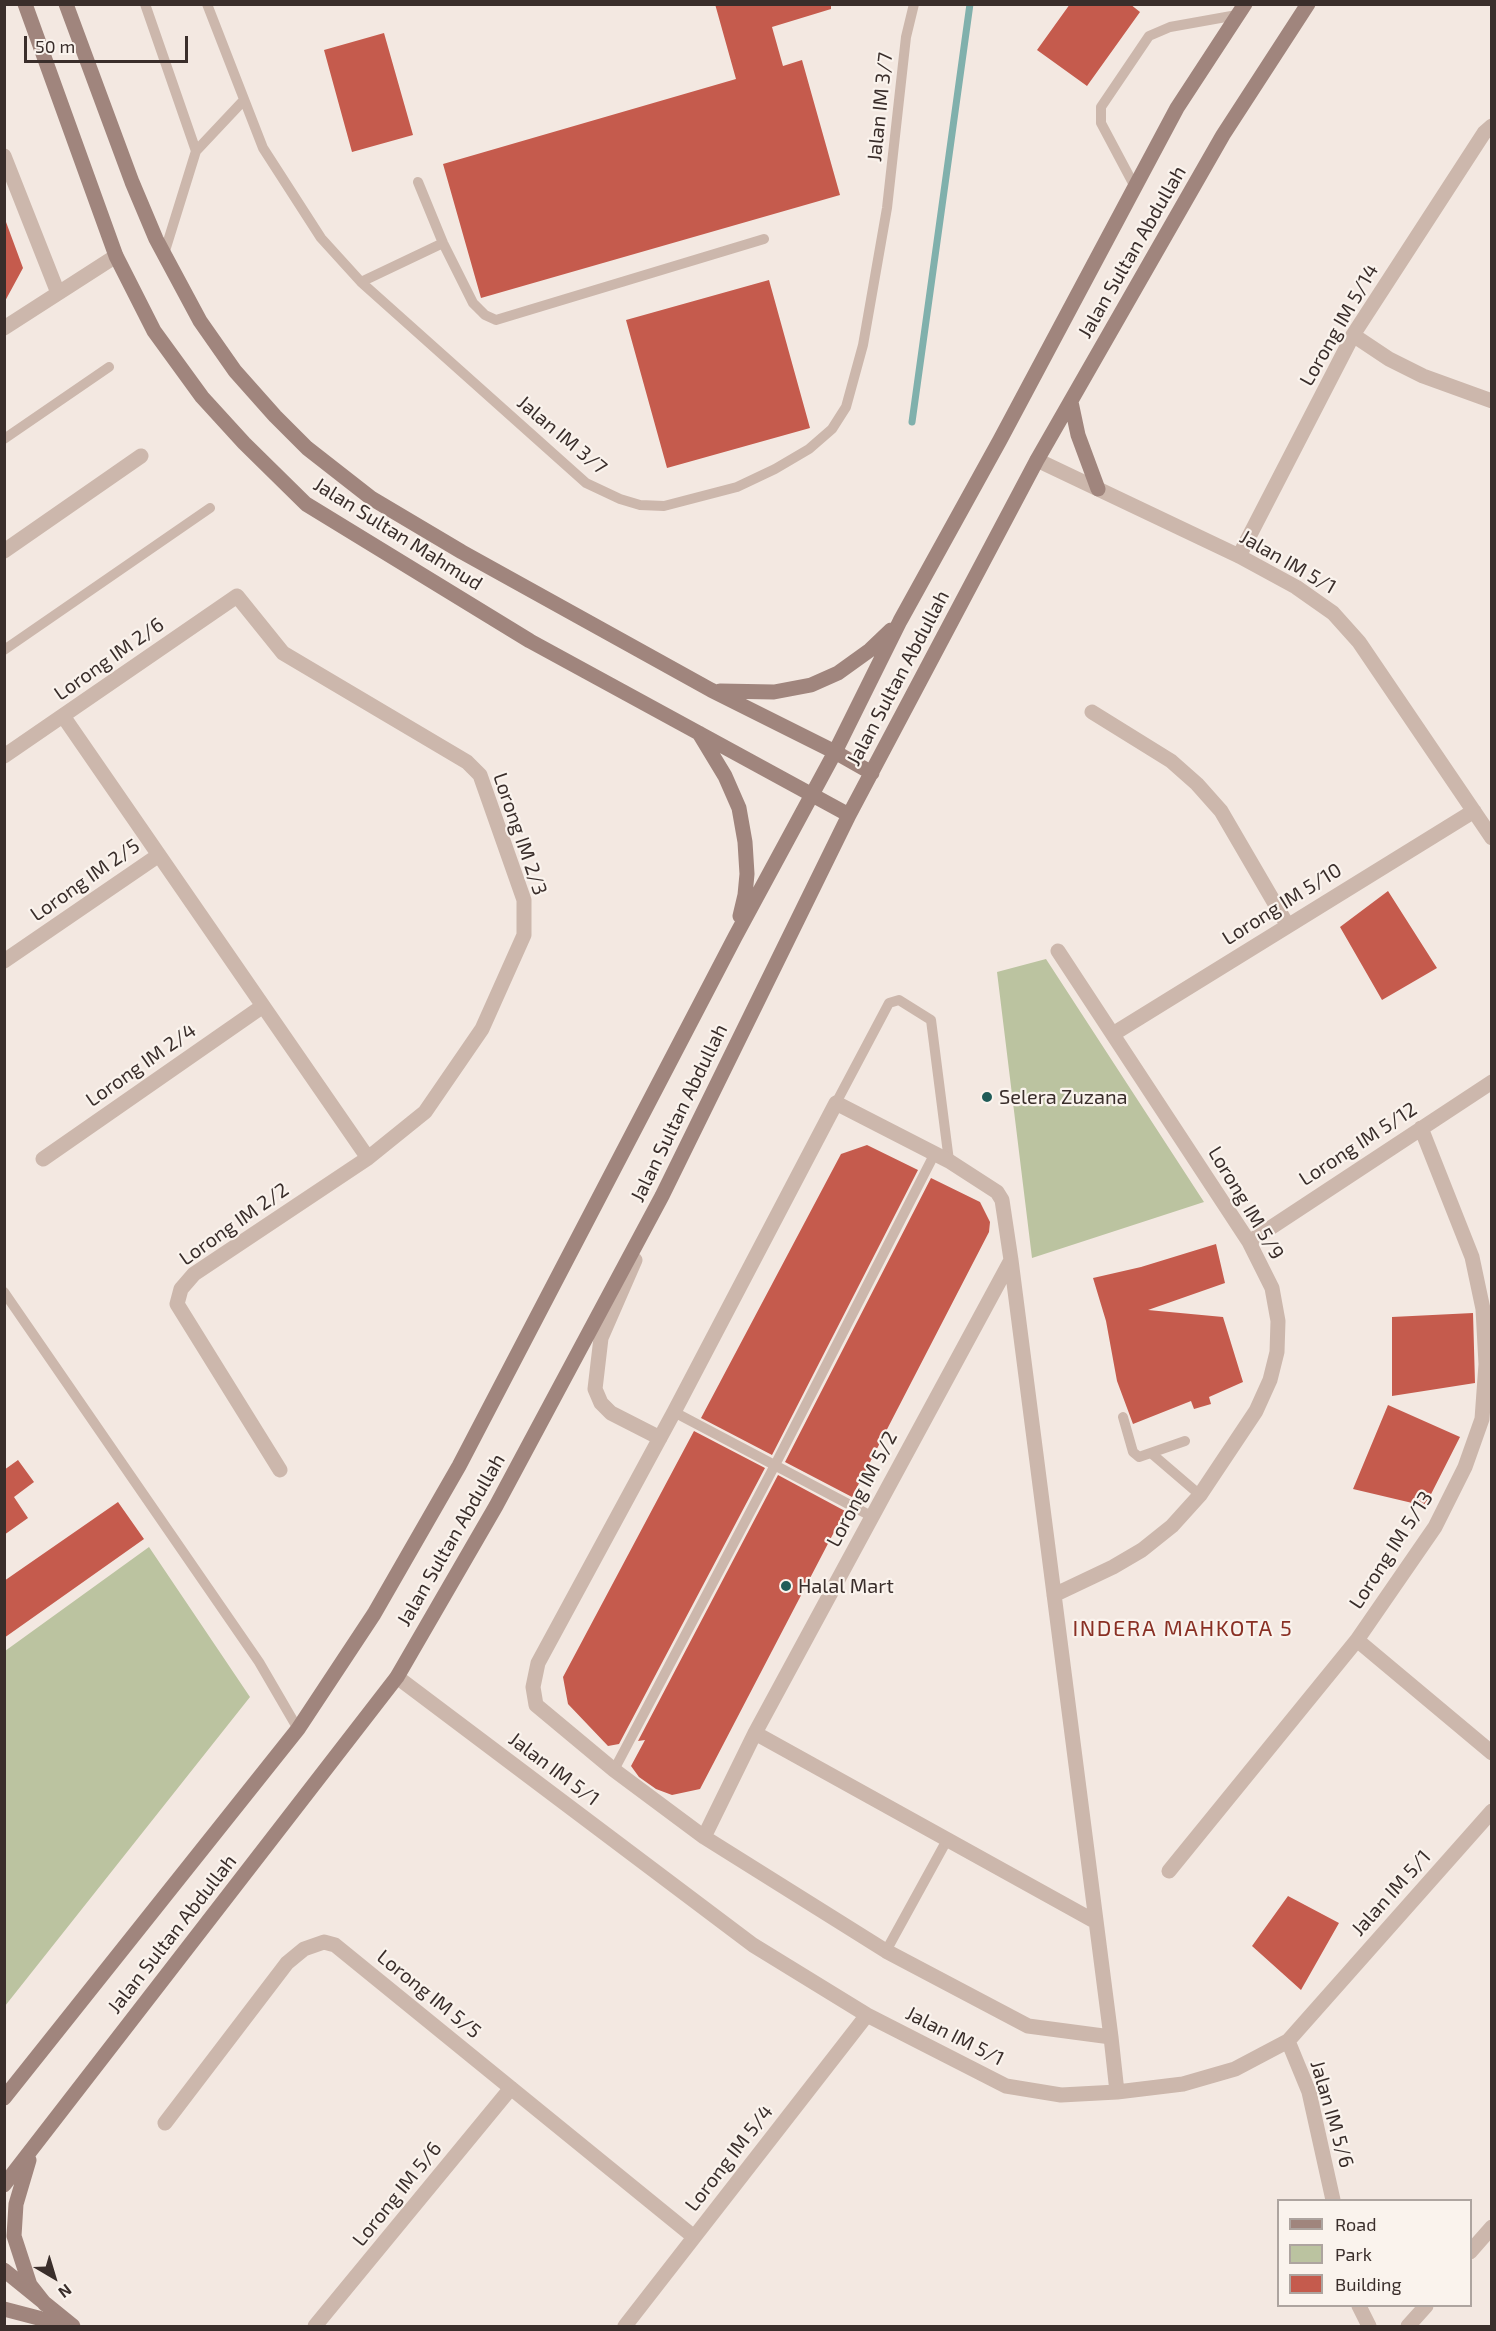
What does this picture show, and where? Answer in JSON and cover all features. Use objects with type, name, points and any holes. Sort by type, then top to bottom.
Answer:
[{"type":"main road","name":"Jalan Sultan Mahmud","points":[[25,4],[116,256],[154,331],[202,398],[244,443],[306,504],[530,641],[849,815]]},
{"type":"main road","name":"Jalan Sultan Mahmud","points":[[66,4],[132,182],[164,254],[200,321],[236,371],[274,416],[307,448],[371,498],[462,552],[711,690],[872,773]]},
{"type":"main road","name":"Jalan Sultan Abdullah","points":[[4,2185],[397,1677],[496,1506],[662,1196],[849,815],[1037,460],[1223,135],[1308,4]]},
{"type":"main road","name":"Jalan Sultan Abdullah","points":[[4,2098],[298,1729],[374,1614],[459,1466],[735,937],[835,752],[900,621],[1000,440],[1177,108],[1241,10]]},
{"type":"main road","points":[[1071,402],[1078,435],[1098,489]]},
{"type":"main road","points":[[711,690],[747,693],[774,692],[811,685],[838,673],[862,656],[900,621]]},
{"type":"main road","points":[[699,733],[725,776],[739,808],[745,842],[747,874],[745,895],[735,937]]},
{"type":"main road","points":[[32,2151],[15,2204],[14,2236],[30,2285],[45,2304]]},
{"type":"main road","points":[[4,2270],[71,2326]]},
{"type":"main road","points":[[4,2309],[71,2326]]},
{"type":"street","name":"Lorong IM 5/14","points":[[1239,556],[1353,335],[1484,133],[1491,126]]},
{"type":"street","points":[[4,156],[58,293]]},
{"type":"street","points":[[4,328],[116,256]]},
{"type":"street","points":[[1353,335],[1389,359],[1423,376],[1491,400]]},
{"type":"street","points":[[4,550],[141,456]]},
{"type":"street","name":"Jalan IM 5/1","points":[[1037,460],[1239,556],[1296,587],[1333,613],[1359,642],[1491,838]]},
{"type":"street","name":"Lorong IM 2/6","points":[[4,756],[237,596]]},
{"type":"street","name":"Lorong IM 2/3","points":[[237,596],[283,653],[467,762],[480,775],[524,900],[524,935],[482,1029],[425,1112],[368,1158]]},
{"type":"street","points":[[1092,712],[1171,761],[1197,784],[1221,811],[1288,926]]},
{"type":"street","points":[[63,716],[368,1158]]},
{"type":"street","name":"Lorong IM 5/10","points":[[1113,1034],[1474,811]]},
{"type":"street","name":"Lorong IM 2/5","points":[[4,961],[159,855]]},
{"type":"street","name":"Lorong IM 5/9","points":[[1054,1595],[1113,1568],[1142,1550],[1172,1526],[1200,1495],[1256,1412],[1270,1380],[1277,1352],[1278,1321],[1272,1288],[1249,1242],[1058,951]]},
{"type":"street","name":"Lorong IM 2/4","points":[[43,1159],[263,1006]]},
{"type":"street","name":"Lorong IM 5/12","points":[[1249,1242],[1491,1082]]},
{"type":"street","points":[[1111,2037],[1029,2026],[886,1951],[704,1837],[614,1770],[536,1705],[533,1687],[538,1663],[674,1412],[836,1103],[950,1161],[1001,1196],[1011,1260],[1111,2037],[1117,2092]]},
{"type":"street","name":"Lorong IM 5/13","points":[[1169,1871],[1357,1640],[1435,1527],[1465,1467],[1482,1419],[1486,1364],[1483,1309],[1473,1257],[1421,1128]]},
{"type":"street","name":"Lorong IM 2/2","points":[[280,1470],[177,1304],[181,1289],[194,1274],[368,1158]]},
{"type":"street","points":[[660,1438],[611,1413],[601,1403],[595,1389],[601,1338],[662,1196]]},
{"type":"street","name":"Lorong IM 5/2","points":[[704,1837],[755,1733],[1011,1260]]},
{"type":"street","points":[[1357,1640],[1491,1753]]},
{"type":"street","name":"Jalan IM 5/1","points":[[397,1677],[753,1945],[867,2015],[1006,2086],[1061,2095],[1117,2092],[1183,2084],[1236,2069],[1287,2041],[1491,1811]]},
{"type":"street","points":[[755,1733],[1096,1922]]},
{"type":"street","name":"Lorong IM 5/5","points":[[165,2123],[286,1963],[304,1949],[324,1942],[335,1945],[694,2237]]},
{"type":"street","name":"Lorong IM 5/4","points":[[625,2326],[867,2015]]},
{"type":"street","name":"Jalan IM 5/6","points":[[1287,2041],[1309,2092],[1333,2199]]},
{"type":"street","name":"Lorong IM 5/6","points":[[315,2326],[511,2088]]},
{"type":"street","points":[[1472,2250],[1491,2227]]},
{"type":"street","points":[[1360,2307],[1369,2326]]},
{"type":"street","points":[[1408,2326],[1425,2307]]},
{"type":"lane","points":[[145,4],[196,151]]},
{"type":"lane","name":"Jalan IM 3/7","points":[[207,4],[262,148],[321,238],[361,282],[586,483],[620,499],[640,505],[664,506],[737,487],[775,469],[810,449],[832,429],[846,406],[863,345],[887,208],[906,37],[914,4]]},
{"type":"lane","points":[[1135,187],[1101,123],[1101,108],[1149,36],[1170,27],[1241,10]]},
{"type":"lane","points":[[164,254],[196,151],[244,100]]},
{"type":"lane","points":[[418,182],[443,243],[473,303],[485,315],[496,320],[764,238]]},
{"type":"lane","points":[[361,282],[443,243]]},
{"type":"lane","points":[[4,439],[109,367]]},
{"type":"lane","points":[[4,650],[210,507]]},
{"type":"lane","points":[[836,1103],[889,1003],[899,1000],[931,1020],[950,1161]]},
{"type":"lane","points":[[614,1770],[775,1465],[935,1153]]},
{"type":"lane","points":[[4,1292],[259,1662],[298,1729]]},
{"type":"lane","points":[[674,1412],[871,1516]]},
{"type":"lane","points":[[1123,1417],[1135,1455],[1139,1457],[1185,1441]]},
{"type":"lane","points":[[1151,1453],[1200,1495]]},
{"type":"lane","points":[[886,1951],[947,1840]]},
{"type":"green space","points":[[1046,959],[1204,1202],[1032,1258],[997,972]]},
{"type":"green space","points":[[149,1547],[250,1697],[5,2006],[5,1651]]},
{"type":"building","points":[[715,4],[831,4],[831,9],[772,27],[783,66],[802,60],[840,195],[481,298],[443,164],[736,79]]},
{"type":"building","points":[[1070,4],[1130,4],[1140,12],[1087,86],[1037,50]]},
{"type":"building","points":[[384,33],[413,135],[352,152],[324,50]]},
{"type":"building","points":[[4,222],[6,222],[23,268],[4,303]]},
{"type":"building","points":[[769,280],[810,428],[667,468],[626,320]]},
{"type":"building","points":[[1388,891],[1437,968],[1382,1000],[1340,927]]},
{"type":"building","points":[[867,1145],[918,1170],[772,1455],[701,1418],[841,1154]]},
{"type":"building","points":[[931,1178],[980,1202],[990,1222],[989,1232],[852,1497],[785,1462]]},
{"type":"building","points":[[1216,1244],[1225,1283],[1148,1310],[1223,1317],[1243,1382],[1209,1397],[1211,1404],[1194,1409],[1191,1401],[1133,1424],[1117,1381],[1106,1321],[1093,1278],[1141,1267]]},
{"type":"building","points":[[1473,1313],[1475,1383],[1392,1396],[1392,1317]]},
{"type":"building","points":[[1388,1405],[1460,1437],[1425,1506],[1353,1489]]},
{"type":"building","points":[[694,1431],[765,1468],[619,1744],[608,1746],[568,1704],[563,1677]]},
{"type":"building","points":[[18,1460],[34,1482],[14,1497],[28,1518],[4,1535],[4,1470]]},
{"type":"building","points":[[778,1475],[845,1511],[700,1789],[672,1795],[656,1789],[639,1777],[631,1766],[645,1740],[638,1741]]},
{"type":"building","points":[[118,1502],[144,1539],[4,1638],[4,1581]]},
{"type":"building","points":[[1288,1896],[1339,1923],[1301,1990],[1252,1946]]},
{"type":"waterway","points":[[912,422],[970,4]]},
{"type":"place","name":"Selera Zuzana","points":[[987,1097]]},
{"type":"place","name":"Halal Mart","points":[[786,1586]]},
{"type":"district","name":"INDERA MAHKOTA 5","points":[[1183,1629]]}]
